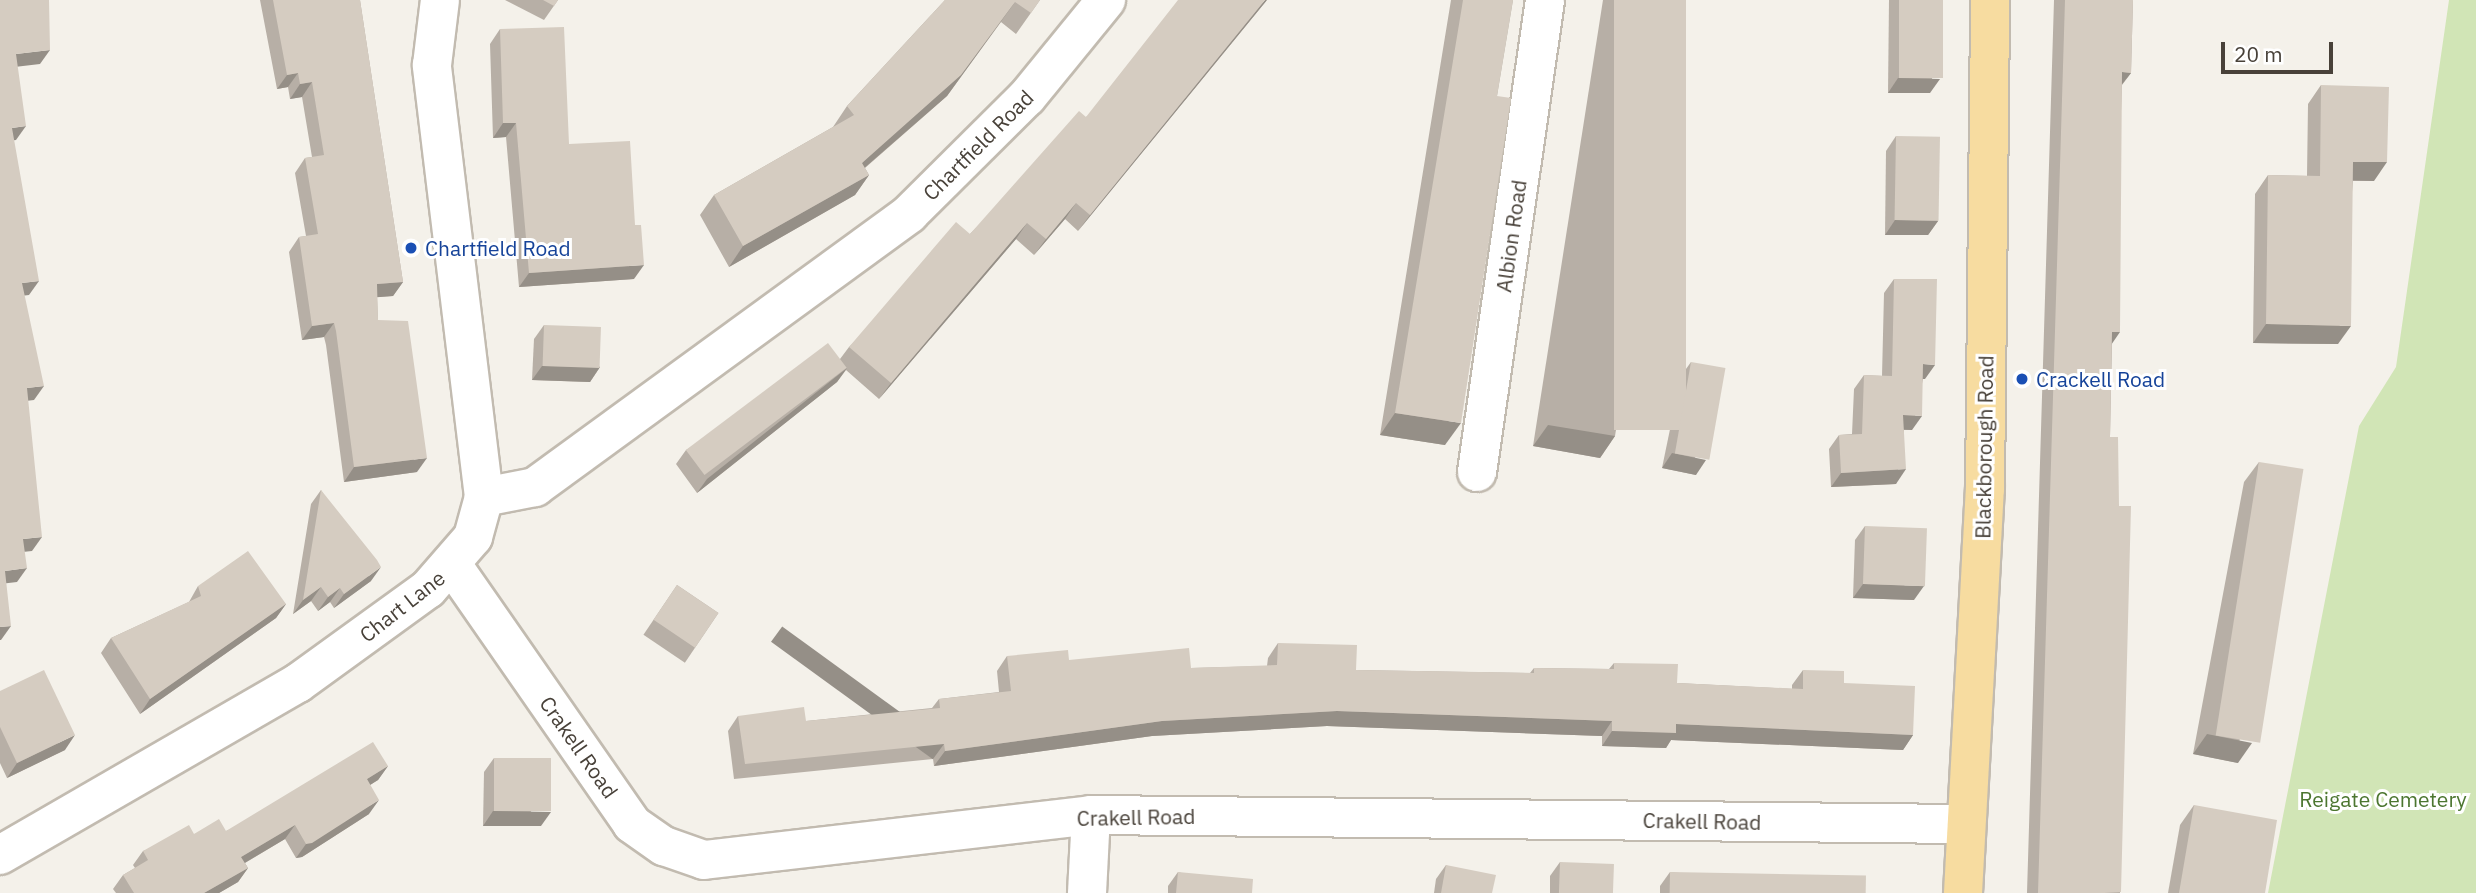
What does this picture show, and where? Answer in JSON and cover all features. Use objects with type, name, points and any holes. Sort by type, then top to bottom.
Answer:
[{"type":"main road","name":"Blackborough Road","points":[[1964,893],[1965,824],[1985,489],[1990,0]]},
{"type":"street","name":"Chartfield Road","points":[[484,497],[535,487],[909,214],[1027,97],[1106,0]]},
{"type":"street","name":"Albion Road","points":[[1477,472],[1545,0]]},
{"type":"street","name":"Chart Lane","points":[[0,855],[298,683],[453,566],[473,537],[484,497],[432,65],[432,6]]},
{"type":"street","name":"Crakell Road","points":[[453,566],[632,824],[664,846],[704,860],[1091,815],[1965,824]]},
{"type":"street","points":[[1087,893],[1091,815]]},
{"type":"green space","name":"Reigate Cemetery","points":[[2449,0],[2476,0],[2476,893],[2268,893],[2359,426],[2396,367]]},
{"type":"building","points":[[0,0],[49,0],[50,50],[16,54],[26,126],[12,128],[39,281],[22,283],[44,386],[27,388],[42,537],[23,539],[27,568],[5,571],[11,626],[0,627]]},
{"type":"building","points":[[273,0],[360,0],[403,282],[377,284],[378,320],[408,321],[427,458],[354,467],[336,331],[334,323],[312,326],[299,237],[318,234],[305,158],[324,155],[312,82],[300,84],[298,73],[287,75]]},
{"type":"building","points":[[543,0],[558,0],[554,6]]},
{"type":"building","points":[[945,0],[1040,0],[1031,13],[1015,2],[961,75],[862,163],[869,175],[743,246],[714,195],[854,115],[847,106]]},
{"type":"building","points":[[1178,0],[1265,0],[1090,215],[1076,203],[1046,239],[1027,223],[891,383],[849,347],[956,222],[970,234],[1079,111],[1086,117]]},
{"type":"building","points":[[1463,0],[1513,0],[1497,96],[1511,98],[1461,423],[1395,413]]},
{"type":"building","points":[[1614,0],[1686,0],[1686,430],[1614,430]]},
{"type":"building","points":[[1899,0],[1943,0],[1943,78],[1899,78]]},
{"type":"building","points":[[2065,0],[2133,0],[2131,73],[2122,72],[2120,332],[2112,332],[2110,437],[2118,437],[2119,506],[2131,506],[2121,892],[2104,893],[2038,893]]},
{"type":"building","points":[[564,27],[569,144],[630,141],[635,225],[641,225],[644,265],[529,273],[516,123],[503,123],[500,29]]},
{"type":"building","points":[[2321,85],[2389,87],[2387,162],[2353,162],[2351,326],[2266,324],[2268,175],[2320,176]]},
{"type":"building","points":[[1896,136],[1940,137],[1939,221],[1895,220]]},
{"type":"building","points":[[1894,279],[1937,279],[1935,365],[1923,364],[1922,416],[1903,415],[1906,469],[1841,473],[1839,435],[1862,434],[1864,375],[1892,376]]},
{"type":"building","points":[[544,325],[601,327],[600,368],[543,366]]},
{"type":"building","points":[[828,343],[847,368],[704,475],[686,450]]},
{"type":"building","points":[[1691,362],[1725,368],[1709,460],[1675,454]]},
{"type":"building","points":[[2259,462],[2303,469],[2260,743],[2216,736]]},
{"type":"building","points":[[321,490],[381,567],[344,594],[340,588],[328,597],[321,587],[303,600]]},
{"type":"building","points":[[1865,526],[1927,528],[1925,586],[1863,584]]},
{"type":"building","points":[[248,551],[286,604],[150,699],[111,638],[201,596],[198,586]]},
{"type":"building","points":[[677,585],[718,613],[695,648],[654,620]]},
{"type":"building","points":[[1278,643],[1357,645],[1356,670],[1534,673],[1534,668],[1614,669],[1614,663],[1678,664],[1677,683],[1803,689],[1803,670],[1844,671],[1844,683],[1915,686],[1913,735],[1676,724],[1676,733],[1612,731],[1612,721],[1337,711],[1162,721],[945,751],[944,744],[745,764],[738,716],[804,707],[806,721],[940,708],[939,699],[1011,691],[1007,656],[1068,650],[1069,660],[1189,648],[1191,668],[1277,665]]},
{"type":"building","points":[[44,670],[75,735],[17,763],[0,727],[0,691]]},
{"type":"building","points":[[373,742],[388,766],[367,779],[379,800],[312,843],[306,844],[295,825],[241,857],[248,868],[204,893],[134,893],[123,875],[148,860],[143,851],[189,825],[194,834],[219,819],[226,831]]},
{"type":"building","points":[[494,758],[551,758],[551,811],[494,811]]},
{"type":"building","points":[[2194,805],[2277,820],[2265,893],[2179,893]]},
{"type":"building","points":[[1560,862],[1614,864],[1613,893],[1559,893]]},
{"type":"building","points":[[1446,865],[1496,875],[1492,893],[1441,893]]},
{"type":"building","points":[[1178,872],[1253,879],[1252,893],[1176,893]]},
{"type":"building","points":[[1670,872],[1866,875],[1866,893],[1670,893]]},
{"type":"place","name":"Chartfield Road","points":[[411,248]]},
{"type":"place","name":"Crackell Road","points":[[2022,379]]}]
